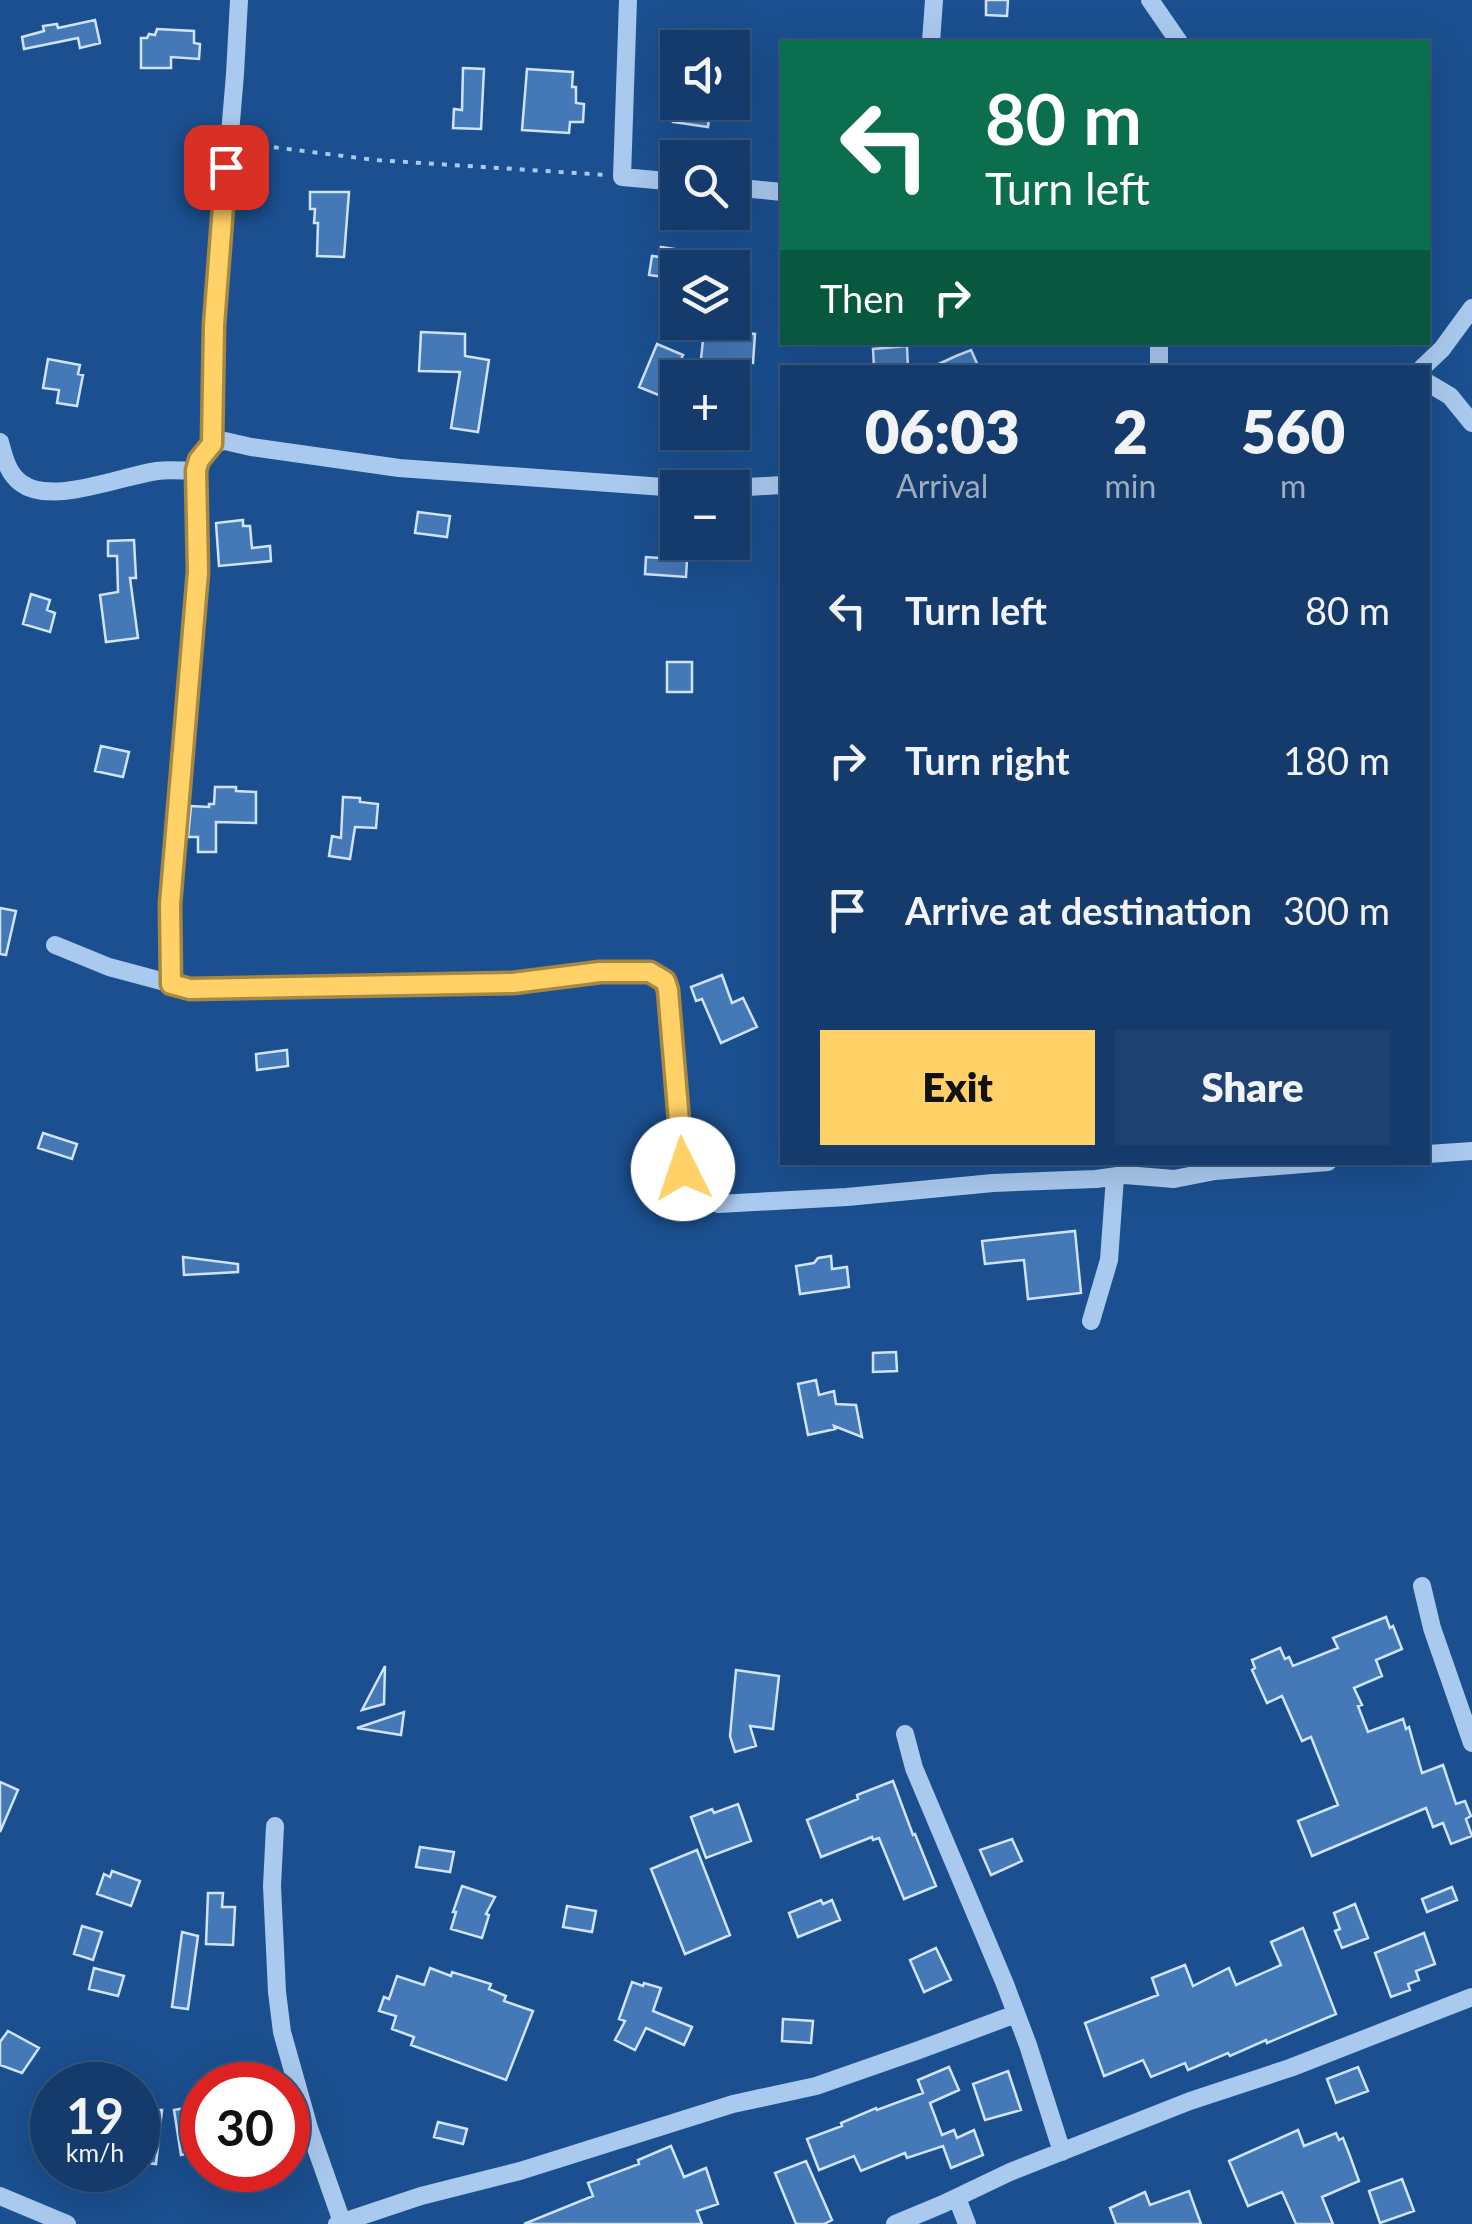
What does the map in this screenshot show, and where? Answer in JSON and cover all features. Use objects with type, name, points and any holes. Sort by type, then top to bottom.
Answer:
[{"type":"street","points":[[212,444],[214,325],[239,0]]},
{"type":"street","points":[[628,0],[622,176],[660,180]]},
{"type":"street","points":[[931,40],[934,0]]},
{"type":"street","points":[[1150,0],[1178,40]]},
{"type":"street","points":[[750,189],[780,192]]},
{"type":"street","points":[[1425,365],[1472,308]]},
{"type":"street","points":[[1430,384],[1450,396],[1472,424]]},
{"type":"street","points":[[171,984],[170,904],[198,572],[196,470],[212,444],[224,441],[399,468],[660,487]]},
{"type":"street","points":[[0,442],[13,476],[24,486],[42,492],[71,490],[159,471],[196,470]]},
{"type":"street","points":[[750,487],[780,485]]},
{"type":"street","points":[[55,946],[109,967],[190,989],[513,983],[600,972],[650,972],[665,981],[668,990],[683,1169],[700,1196],[718,1204],[1120,1176],[1174,1179],[1214,1167],[1260,1165]]},
{"type":"street","points":[[1430,1154],[1472,1150]]},
{"type":"street","points":[[1120,1176],[1138,1165]]},
{"type":"street","points":[[1091,1321],[1109,1260],[1120,1176]]},
{"type":"street","points":[[1422,1586],[1432,1628],[1472,1743]]},
{"type":"street","points":[[905,1734],[914,1768],[1016,2014],[1062,2152]]},
{"type":"street","points":[[274,1826],[272,1886],[282,2032],[340,2223],[733,2104],[816,2086],[1016,2014]]},
{"type":"street","points":[[895,2224],[1010,2172],[1190,2101],[1290,2068],[1472,1997]]},
{"type":"street","points":[[0,2196],[68,2224]]},
{"type":"street","points":[[957,2198],[968,2224]]},
{"type":"path","points":[[229,141],[375,160],[622,176]]},
{"type":"building","points":[[986,0],[1008,0],[1007,16],[986,15]]},
{"type":"building","points":[[95,20],[100,43],[80,48],[78,38],[24,49],[22,37],[44,31],[43,26],[57,24],[58,28]]},
{"type":"building","points":[[157,29],[194,31],[194,43],[200,44],[199,59],[171,57],[171,68],[141,68],[141,38],[155,35]]},
{"type":"building","points":[[463,68],[484,69],[481,129],[453,128],[454,109],[462,110]]},
{"type":"building","points":[[527,69],[573,72],[576,103],[584,104],[583,122],[570,122],[569,133],[522,130]]},
{"type":"building","points":[[673,120],[709,120],[708,127]]},
{"type":"building","points":[[310,192],[349,192],[344,257],[317,256],[318,223],[314,223],[315,209],[310,209]]},
{"type":"building","points":[[652,256],[660,257],[660,277],[649,275]]},
{"type":"building","points":[[421,332],[465,334],[465,356],[489,360],[478,432],[451,428],[460,372],[419,371]]},
{"type":"building","points":[[750,334],[755,334],[753,363],[701,359],[703,340],[750,340]]},
{"type":"building","points":[[657,344],[683,355],[681,360],[660,360],[660,396],[639,387]]},
{"type":"building","points":[[907,346],[908,365],[874,365],[873,349]]},
{"type":"building","points":[[971,350],[978,365],[936,365]]},
{"type":"building","points":[[48,359],[80,365],[78,374],[83,375],[77,406],[57,403],[59,390],[43,388]]},
{"type":"building","points":[[418,512],[450,516],[447,537],[415,533]]},
{"type":"building","points":[[243,520],[243,526],[250,526],[252,548],[270,546],[271,561],[219,566],[216,523]]},
{"type":"building","points":[[134,540],[136,578],[130,578],[138,638],[106,642],[100,595],[118,592],[117,556],[108,556],[108,541]]},
{"type":"building","points":[[660,542],[660,560],[687,560],[686,577],[645,574],[646,557],[659,558]]},
{"type":"building","points":[[31,594],[50,600],[47,610],[55,613],[50,632],[23,624]]},
{"type":"building","points":[[667,662],[692,662],[692,692],[667,692]]},
{"type":"building","points":[[101,746],[129,752],[123,777],[95,771]]},
{"type":"building","points":[[215,787],[256,792],[256,823],[216,822],[216,852],[198,852],[198,837],[188,837],[191,806],[214,804]]},
{"type":"building","points":[[343,797],[378,804],[376,828],[355,827],[350,859],[329,856],[332,836],[341,838]]},
{"type":"building","points":[[0,908],[16,911],[6,955],[0,954]]},
{"type":"building","points":[[722,975],[732,1003],[743,998],[757,1027],[721,1043],[702,999],[696,1001],[691,987]]},
{"type":"building","points":[[287,1050],[288,1066],[257,1070],[256,1054]]},
{"type":"building","points":[[43,1133],[77,1144],[72,1159],[38,1148]]},
{"type":"building","points":[[1075,1231],[1081,1293],[1028,1299],[1024,1260],[985,1264],[982,1241]]},
{"type":"building","points":[[831,1256],[832,1269],[847,1267],[849,1287],[800,1294],[796,1266]]},
{"type":"building","points":[[183,1257],[238,1264],[238,1272],[184,1275]]},
{"type":"building","points":[[896,1352],[897,1371],[873,1372],[873,1353]]},
{"type":"building","points":[[816,1380],[819,1395],[834,1391],[836,1404],[856,1405],[862,1437],[834,1426],[835,1429],[808,1435],[798,1384]]},
{"type":"building","points":[[1386,1617],[1402,1649],[1376,1660],[1382,1676],[1354,1688],[1368,1732],[1403,1719],[1406,1729],[1409,1727],[1422,1773],[1443,1765],[1456,1804],[1465,1801],[1472,1836],[1451,1844],[1443,1823],[1433,1827],[1426,1808],[1312,1856],[1298,1821],[1338,1805],[1311,1737],[1302,1741],[1282,1696],[1267,1703],[1252,1670],[1252,1660],[1280,1648],[1293,1666],[1338,1648],[1333,1638]]},
{"type":"building","points":[[385,1666],[384,1704],[362,1710]]},
{"type":"building","points":[[736,1670],[779,1676],[773,1729],[750,1726],[756,1746],[735,1752],[730,1736]]},
{"type":"building","points":[[404,1712],[401,1735],[357,1728]]},
{"type":"building","points":[[893,1781],[936,1886],[904,1899],[879,1838],[872,1837],[821,1857],[807,1820]]},
{"type":"building","points":[[0,1782],[18,1790],[0,1832]]},
{"type":"building","points":[[738,1804],[751,1841],[706,1858],[691,1817]]},
{"type":"building","points":[[1012,1839],[1022,1861],[991,1875],[980,1850]]},
{"type":"building","points":[[420,1847],[454,1852],[450,1872],[416,1867]]},
{"type":"building","points":[[697,1850],[730,1935],[685,1954],[651,1869]]},
{"type":"building","points":[[112,1871],[140,1881],[131,1906],[97,1894],[104,1874],[110,1877]]},
{"type":"building","points":[[462,1886],[495,1897],[486,1914],[489,1915],[482,1938],[451,1929]]},
{"type":"building","points":[[1452,1887],[1457,1900],[1427,1912],[1422,1899]]},
{"type":"building","points":[[208,1893],[223,1893],[222,1907],[235,1907],[233,1945],[206,1944]]},
{"type":"building","points":[[821,1900],[823,1904],[832,1900],[840,1920],[798,1937],[789,1913]]},
{"type":"building","points":[[1355,1904],[1368,1938],[1342,1948],[1335,1931],[1340,1929],[1334,1913]]},
{"type":"building","points":[[567,1906],[596,1911],[592,1932],[563,1927]]},
{"type":"building","points":[[82,1926],[102,1932],[93,1960],[74,1954]]},
{"type":"building","points":[[1303,1928],[1336,2014],[1188,2070],[1185,2063],[1151,2077],[1143,2060],[1104,2076],[1085,2023],[1158,1995],[1152,1978],[1185,1965],[1193,1986],[1229,1968],[1236,1985],[1281,1965],[1271,1942]]},
{"type":"building","points":[[182,1932],[198,1936],[188,2009],[172,2007]]},
{"type":"building","points":[[1424,1933],[1435,1964],[1416,1971],[1419,1980],[1408,1984],[1410,1990],[1391,1997],[1375,1953]]},
{"type":"building","points":[[936,1948],[951,1980],[924,1992],[910,1960]]},
{"type":"building","points":[[94,1968],[124,1976],[118,1996],[89,1989]]},
{"type":"building","points":[[430,1968],[491,1984],[489,1989],[506,1996],[504,2001],[533,2011],[506,2080],[411,2045],[414,2037],[392,2029],[396,2016],[379,2011],[384,1997],[389,1999],[397,1976],[424,1985]]},
{"type":"building","points":[[632,1982],[661,1988],[653,2011],[692,2027],[684,2045],[646,2028],[635,2050],[615,2040],[625,2021],[619,2019]]},
{"type":"building","points":[[783,2019],[813,2021],[811,2043],[782,2041]]},
{"type":"building","points":[[8,2031],[39,2048],[22,2073],[0,2065],[0,2042]]},
{"type":"building","points":[[949,2067],[959,2090],[930,2103],[942,2135],[954,2130],[957,2138],[974,2130],[983,2155],[951,2168],[943,2146],[907,2158],[905,2153],[861,2171],[854,2156],[819,2170],[807,2139],[876,2108],[923,2093],[918,2080]]},
{"type":"building","points":[[1358,2067],[1368,2091],[1336,2103],[1327,2079]]},
{"type":"building","points":[[1008,2071],[1021,2110],[985,2120],[973,2084]]},
{"type":"building","points":[[180,2109],[180,2149],[174,2110]]},
{"type":"building","points":[[438,2122],[467,2129],[463,2144],[434,2137]]},
{"type":"building","points":[[1298,2130],[1304,2146],[1336,2133],[1339,2140],[1343,2138],[1350,2156],[1359,2181],[1322,2197],[1333,2224],[1296,2224],[1282,2192],[1248,2206],[1229,2161]]},
{"type":"building","points":[[671,2146],[684,2177],[706,2168],[718,2204],[697,2211],[702,2224],[524,2224],[593,2196],[588,2183],[639,2164],[638,2160]]},
{"type":"building","points":[[806,2161],[832,2220],[824,2224],[796,2224],[775,2173]]},
{"type":"building","points":[[1402,2179],[1414,2211],[1380,2223],[1369,2191]]},
{"type":"building","points":[[1189,2191],[1201,2224],[1116,2224],[1110,2208],[1145,2192],[1150,2205]]},
{"type":"route","points":[[226,167],[214,325],[212,444],[196,470],[198,572],[170,904],[171,984],[190,989],[513,983],[600,972],[650,972],[665,981],[668,990],[683,1169]]}]
